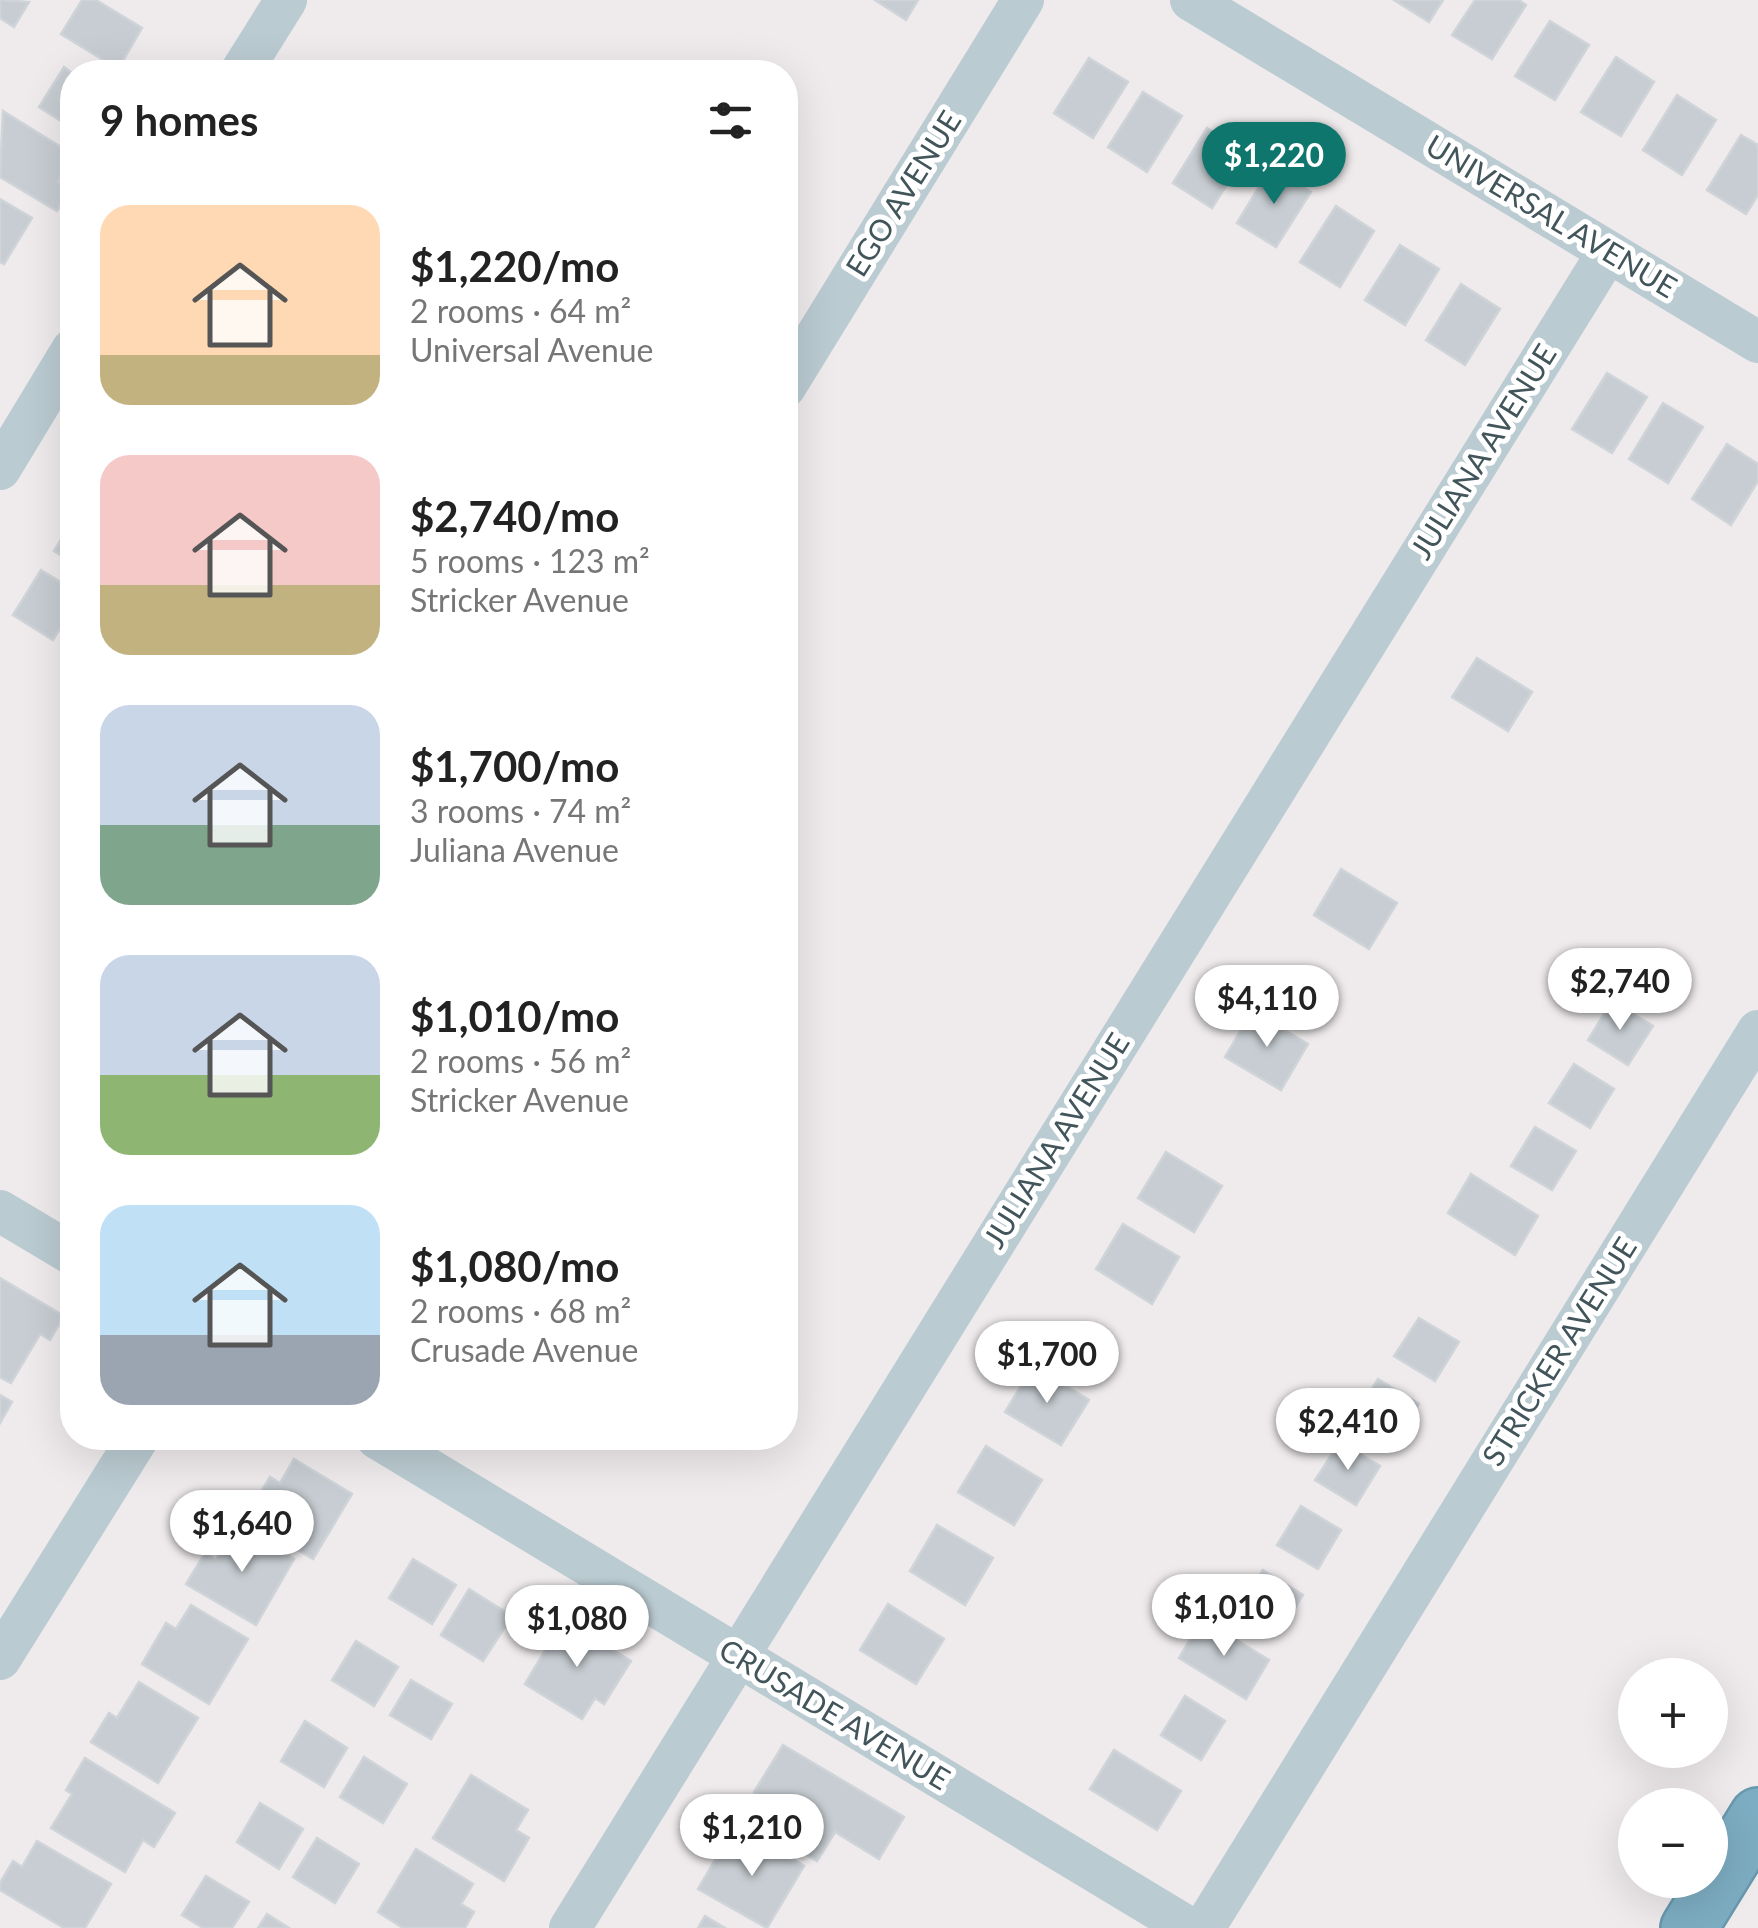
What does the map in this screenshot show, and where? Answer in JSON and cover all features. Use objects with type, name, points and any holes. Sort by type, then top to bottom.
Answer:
[{"type":"highway","points":[[1689,1928],[1758,1816]]},
{"type":"street","points":[[249,60],[286,0]]},
{"type":"street","name":"EGO AVENUE","points":[[798,366],[1023,0]]},
{"type":"street","name":"UNIVERSAL AVENUE","points":[[1190,0],[1758,342]]},
{"type":"street","name":"JULIANA AVENUE","points":[[570,1928],[1608,252]]},
{"type":"street","points":[[0,469],[60,370]]},
{"type":"street","name":"STRICKER AVENUE","points":[[1204,1928],[1758,1031]]},
{"type":"street","points":[[0,1211],[60,1247]]},
{"type":"street","points":[[0,1659],[131,1450]]},
{"type":"street","name":"CRUSADE AVENUE","points":[[398,1450],[1189,1928]]},
{"type":"building","points":[[0,0],[29,2],[14,27],[0,18]]},
{"type":"building","points":[[82,0],[96,0],[142,28],[123,60],[103,60],[61,34]]},
{"type":"building","points":[[875,0],[918,0],[906,20]]},
{"type":"building","points":[[1394,0],[1443,0],[1429,22]]},
{"type":"building","points":[[1475,0],[1519,0],[1526,5],[1492,59],[1452,35]]},
{"type":"building","points":[[1550,21],[1589,45],[1555,100],[1515,76]]},
{"type":"building","points":[[1616,57],[1654,82],[1621,136],[1581,112]]},
{"type":"building","points":[[1089,58],[1128,82],[1093,138],[1054,113]]},
{"type":"building","points":[[60,73],[60,120],[39,107]]},
{"type":"building","points":[[1143,92],[1182,116],[1147,172],[1108,147]]},
{"type":"building","points":[[1677,95],[1716,120],[1682,175],[1643,150]]},
{"type":"building","points":[[3,111],[60,147],[57,211],[0,177]]},
{"type":"building","points":[[1207,128],[1247,153],[1212,208],[1173,183]]},
{"type":"building","points":[[1741,135],[1758,145],[1758,195],[1746,214],[1707,190]]},
{"type":"building","points":[[1271,167],[1311,192],[1276,247],[1237,223]]},
{"type":"building","points":[[0,199],[32,218],[4,264],[0,262]]},
{"type":"building","points":[[1336,206],[1374,231],[1340,287],[1300,262]]},
{"type":"building","points":[[1400,245],[1439,269],[1405,325],[1365,300]]},
{"type":"building","points":[[1461,284],[1500,309],[1465,365],[1426,340]]},
{"type":"building","points":[[1607,373],[1647,397],[1612,453],[1572,429]]},
{"type":"building","points":[[1663,403],[1703,427],[1668,483],[1629,459]]},
{"type":"building","points":[[1727,444],[1758,464],[1758,481],[1731,525],[1692,499]]},
{"type":"building","points":[[41,570],[60,582],[60,629],[53,640],[13,615]]},
{"type":"building","points":[[1477,658],[1532,692],[1508,731],[1452,697]]},
{"type":"building","points":[[1341,869],[1397,903],[1369,949],[1314,915]]},
{"type":"building","points":[[1612,1001],[1653,1026],[1628,1065],[1588,1040]]},
{"type":"building","points":[[1252,1011],[1308,1044],[1281,1090],[1225,1057]]},
{"type":"building","points":[[1574,1064],[1614,1089],[1590,1128],[1549,1103]]},
{"type":"building","points":[[1535,1127],[1576,1151],[1552,1190],[1511,1166]]},
{"type":"building","points":[[1166,1152],[1222,1186],[1194,1232],[1138,1198]]},
{"type":"building","points":[[1471,1174],[1538,1216],[1515,1255],[1448,1213]]},
{"type":"building","points":[[1123,1224],[1179,1257],[1152,1304],[1096,1269]]},
{"type":"building","points":[[0,1278],[60,1314],[60,1323],[50,1340],[40,1334],[11,1383],[0,1377]]},
{"type":"building","points":[[1419,1318],[1459,1342],[1435,1381],[1394,1356]]},
{"type":"building","points":[[1033,1366],[1089,1400],[1061,1445],[1005,1412]]},
{"type":"building","points":[[1378,1379],[1419,1404],[1394,1442],[1354,1418]]},
{"type":"building","points":[[0,1395],[12,1402],[0,1423]]},
{"type":"building","points":[[1340,1442],[1380,1466],[1356,1505],[1315,1480]]},
{"type":"building","points":[[986,1446],[1042,1480],[1014,1525],[958,1492]]},
{"type":"building","points":[[294,1459],[352,1494],[313,1559],[245,1518],[270,1477],[280,1483]]},
{"type":"building","points":[[1301,1506],[1341,1530],[1318,1569],[1277,1545]]},
{"type":"building","points":[[236,1525],[294,1559],[256,1625],[186,1584],[205,1553],[216,1560]]},
{"type":"building","points":[[937,1525],[993,1558],[965,1605],[910,1571]]},
{"type":"building","points":[[413,1559],[456,1585],[432,1624],[389,1598]]},
{"type":"building","points":[[1263,1570],[1303,1595],[1279,1634],[1239,1609]]},
{"type":"building","points":[[469,1589],[512,1616],[483,1661],[441,1635]]},
{"type":"building","points":[[888,1604],[944,1639],[916,1684],[860,1650]]},
{"type":"building","points":[[191,1605],[248,1639],[209,1704],[142,1664],[166,1623],[176,1629]]},
{"type":"building","points":[[1202,1619],[1269,1660],[1246,1699],[1179,1658]]},
{"type":"building","points":[[563,1620],[631,1661],[604,1704],[595,1698],[582,1719],[525,1684]]},
{"type":"building","points":[[356,1641],[398,1667],[374,1706],[332,1680]]},
{"type":"building","points":[[411,1680],[452,1704],[431,1739],[390,1715]]},
{"type":"building","points":[[139,1682],[198,1718],[158,1783],[91,1742],[109,1713],[117,1718]]},
{"type":"building","points":[[1185,1696],[1225,1721],[1201,1760],[1161,1735]]},
{"type":"building","points":[[305,1721],[347,1748],[324,1787],[281,1761]]},
{"type":"building","points":[[783,1745],[904,1817],[879,1859],[835,1832],[817,1861],[750,1821],[764,1798],[754,1792]]},
{"type":"building","points":[[1114,1750],[1181,1791],[1157,1830],[1090,1789]]},
{"type":"building","points":[[364,1757],[407,1784],[383,1823],[340,1797]]},
{"type":"building","points":[[85,1758],[175,1813],[154,1847],[143,1840],[125,1872],[51,1828],[72,1794],[66,1790]]},
{"type":"building","points":[[471,1775],[528,1810],[516,1830],[529,1838],[504,1881],[433,1838]]},
{"type":"building","points":[[260,1803],[303,1829],[279,1869],[237,1842]]},
{"type":"building","points":[[746,1830],[804,1866],[767,1928],[698,1889],[722,1848],[732,1854]]},
{"type":"building","points":[[317,1838],[359,1864],[335,1903],[293,1877]]},
{"type":"building","points":[[37,1841],[111,1884],[85,1928],[64,1928],[0,1890],[13,1861],[22,1867]]},
{"type":"building","points":[[416,1849],[473,1884],[461,1904],[474,1912],[465,1928],[403,1928],[378,1912]]},
{"type":"building","points":[[206,1876],[249,1902],[232,1928],[203,1928],[182,1915]]},
{"type":"building","points":[[267,1914],[289,1928],[258,1928]]},
{"type":"building","points":[[705,1916],[725,1928],[698,1928]]}]
